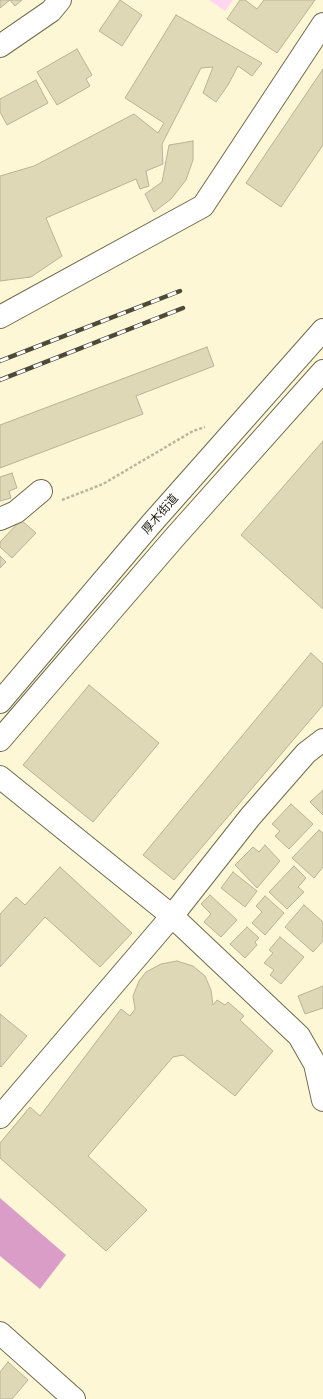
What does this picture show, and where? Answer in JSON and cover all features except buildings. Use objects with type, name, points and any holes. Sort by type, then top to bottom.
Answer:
[{"type":"main road","points":[[0,46],[50,11],[60,0]]},
{"type":"main road","points":[[0,317],[203,206],[323,24]]},
{"type":"main road","name":"厚木街道","points":[[0,702],[152,523],[323,330]]},
{"type":"main road","points":[[0,740],[174,538],[323,371]]},
{"type":"main road","points":[[0,519],[16,512],[41,491]]},
{"type":"main road","points":[[0,1117],[172,916],[250,817],[306,753],[323,740]]},
{"type":"main road","points":[[0,777],[172,916],[299,1036],[314,1064],[322,1090]]},
{"type":"main road","points":[[0,1333],[74,1399]]},
{"type":"path","points":[[41,491],[59,501],[103,484],[193,431],[206,426]]},
{"type":"shaded area","points":[[209,0],[233,0],[225,11]]},
{"type":"shaded area","points":[[0,1198],[66,1255],[40,1289],[0,1256]]},
{"type":"railway","points":[[0,361],[180,291]]},
{"type":"railway","points":[[0,380],[183,308]]}]
